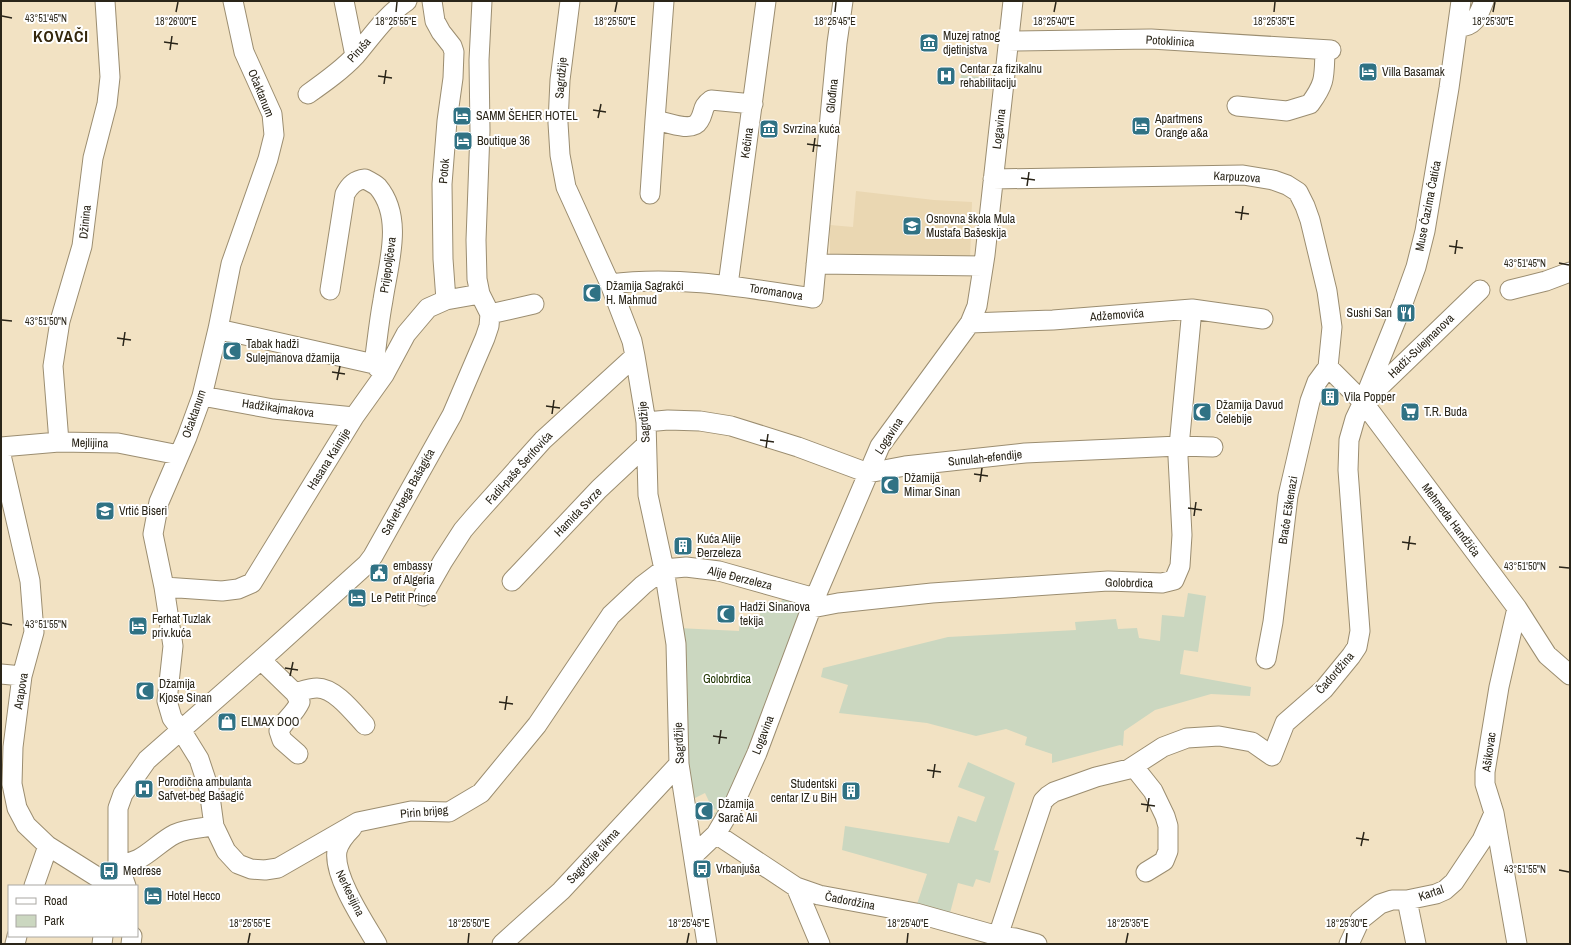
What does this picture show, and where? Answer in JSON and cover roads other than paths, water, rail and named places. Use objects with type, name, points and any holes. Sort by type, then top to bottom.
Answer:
[{"type":"street","name":"Džinina","points":[[58,442],[53,366],[60,321],[82,246],[93,158],[107,104],[110,77],[105,1]]},
{"type":"street","name":"Očaktanum","points":[[214,826],[209,789],[199,760],[172,718],[167,701],[173,646],[164,587],[153,534],[159,502],[187,437],[202,396],[218,329],[231,264],[268,159],[274,135],[272,114],[244,52],[233,1]]},
{"type":"street","points":[[344,1],[355,56]]},
{"type":"street","name":"Piruša","points":[[308,94],[336,74],[355,56],[380,25],[407,1]]},
{"type":"street","name":"Potok","points":[[432,1],[435,21],[441,32],[452,46],[454,52],[442,184],[443,259],[446,300]]},
{"type":"street","points":[[482,1],[479,60],[480,131],[476,240],[477,273],[480,294],[490,314],[534,304]]},
{"type":"street","name":"Sagrdžije","points":[[570,1],[560,80],[558,123],[560,155],[566,187],[610,284],[632,342],[635,356],[646,422],[648,495],[664,569],[676,644],[679,764],[694,855]]},
{"type":"street","points":[[650,194],[664,1]]},
{"type":"street","name":"Kečina","points":[[728,285],[766,1]]},
{"type":"street","name":"Glođina","points":[[816,264],[837,43],[843,1]]},
{"type":"street","name":"Logavina","points":[[694,855],[716,834],[735,802],[757,753],[813,603],[880,446],[970,323],[977,306],[983,266],[1013,1]]},
{"type":"street","name":"Muse Ćazima Ćatića","points":[[1364,402],[1416,267],[1425,231],[1449,88],[1461,1]]},
{"type":"street","points":[[1458,27],[1466,27],[1478,18],[1484,1]]},
{"type":"street","name":"Potoklinica","points":[[1009,41],[1151,39],[1328,50],[1321,89],[1310,104],[1287,110],[1237,106]]},
{"type":"street","points":[[655,120],[687,127],[693,126],[699,122],[705,105],[711,100],[753,104]]},
{"type":"street","name":"Karpuzova","points":[[993,179],[1243,175],[1273,180],[1287,185],[1298,192],[1305,206],[1327,291],[1332,327],[1328,367]]},
{"type":"street","name":"Prijepoljčeva","points":[[330,290],[345,194],[350,186],[357,180],[365,179],[377,186],[384,197],[392,225],[391,250],[379,369]]},
{"type":"street","points":[[816,264],[983,266]]},
{"type":"street","name":"Toromanova","points":[[610,284],[632,281],[728,285],[813,298],[816,264]]},
{"type":"street","points":[[1510,290],[1546,281],[1570,272]]},
{"type":"street","name":"Hadži-Sulejmanova","points":[[1364,402],[1480,290]]},
{"type":"street","name":"Hasana Kaimije","points":[[164,587],[222,591],[238,589],[252,583],[354,417],[379,369],[406,334],[428,308],[446,300],[480,294]]},
{"type":"street","name":"Adžemovića","points":[[970,323],[1053,320],[1192,309],[1263,319]]},
{"type":"street","name":"Golobrdica","points":[[813,603],[838,603],[932,593],[1108,581],[1162,583],[1174,580],[1180,566],[1182,535],[1178,457],[1192,309]]},
{"type":"street","name":"Safvet-bega Bašagića","points":[[118,863],[118,808],[123,794],[147,760],[360,571],[373,556],[452,414],[485,338],[489,326],[490,314]]},
{"type":"street","points":[[218,329],[379,369]]},
{"type":"street","name":"Fadil-paše Šerifovića","points":[[423,596],[443,561],[474,516],[543,440],[635,356]]},
{"type":"street","name":"Mehmeda Handžića","points":[[1328,367],[1364,402],[1517,608],[1547,655],[1570,675]]},
{"type":"street","name":"Braće Eškenazi","points":[[1266,659],[1273,622],[1288,496],[1310,401],[1317,382],[1328,367]]},
{"type":"street","name":"Hadžikajmakova","points":[[202,396],[273,409],[354,417]]},
{"type":"street","name":"Čadordžina","points":[[998,940],[1043,801],[1048,796],[1054,792],[1096,777],[1129,770],[1163,747],[1187,738],[1219,736],[1252,742],[1272,756],[1285,723],[1324,689],[1357,647],[1360,631],[1348,470],[1348,440],[1355,419],[1364,402]]},
{"type":"street","points":[[646,422],[668,420],[700,421],[731,426],[868,473]]},
{"type":"street","name":"Mejlijina","points":[[1,447],[58,442],[118,443],[179,455]]},
{"type":"street","name":"Hamida Svrze","points":[[512,581],[599,489],[646,445]]},
{"type":"street","name":"Sunulah-efendije","points":[[868,473],[905,466],[1026,453],[1179,446],[1213,447]]},
{"type":"street","name":"Arapova","points":[[1,454],[30,581],[34,632],[22,676],[13,747],[12,784],[17,808],[26,825],[48,846],[113,885]]},
{"type":"street","name":"Alije Đerzeleza","points":[[664,569],[686,566],[719,571],[813,603]]},
{"type":"street","name":"Pirin brijeg","points":[[214,826],[226,851],[238,864],[251,869],[265,870],[278,868],[358,822],[411,811],[449,812],[481,793],[538,725],[611,615],[643,585],[664,569]]},
{"type":"street","name":"Ašikovac","points":[[1517,608],[1499,687],[1485,772],[1485,784],[1494,813],[1517,944]]},
{"type":"street","points":[[261,660],[295,693],[300,702],[295,712],[282,724],[279,732],[282,740],[298,754]]},
{"type":"street","points":[[1,674],[22,676]]},
{"type":"street","points":[[295,693],[316,688],[328,690],[345,704],[365,725]]},
{"type":"street","name":"Sagrdžije čikma","points":[[502,944],[561,891],[679,764]]},
{"type":"street","points":[[1134,767],[1153,791],[1168,826],[1168,851],[1164,861],[1146,872]]},
{"type":"street","name":"Kartal","points":[[1349,944],[1360,920],[1380,904],[1392,900],[1407,900],[1436,894],[1445,890],[1454,882],[1482,840],[1494,813]]},
{"type":"street","name":"Nerkesijina","points":[[358,822],[340,843],[337,851],[336,865],[341,878],[377,944]]},
{"type":"street","points":[[115,885],[118,863],[126,864],[134,862],[175,834],[214,826]]},
{"type":"street","name":"Čadordžina","points":[[716,834],[796,887],[819,895],[922,914],[998,940],[1015,938],[1037,944]]},
{"type":"street","points":[[34,885],[48,846]]},
{"type":"street","points":[[694,855],[707,944]]},
{"type":"street","points":[[796,887],[820,944]]},
{"type":"street","points":[[1407,900],[1416,944]]},
{"type":"place","name":"Muzej ratnog djetinjstva","points":[[929,43]]},
{"type":"place","name":"Villa Basamak","points":[[1368,72]]},
{"type":"place","name":"Centar za fizikalnu rehabilitaciju","points":[[946,76]]},
{"type":"place","name":"SAMM ŠEHER HOTEL","points":[[462,116]]},
{"type":"place","name":"Apartmens Orange a&a","points":[[1141,126]]},
{"type":"place","name":"Svrzina kuća","points":[[769,129]]},
{"type":"place","name":"Boutique 36","points":[[463,141]]},
{"type":"place","name":"Osnovna škola Mula Mustafa Bašeskija","points":[[912,226]]},
{"type":"place","name":"Džamija Sagrakći H. Mahmud","points":[[592,293]]},
{"type":"place","name":"Sushi San","points":[[1406,313]]},
{"type":"place","name":"Tabak hadži Sulejmanova džamija","points":[[232,351]]},
{"type":"place","name":"Vila Popper","points":[[1330,397]]},
{"type":"place","name":"Džamija Davud Ćelebije","points":[[1202,412]]},
{"type":"place","name":"T.R. Buda","points":[[1410,412]]},
{"type":"place","name":"Džamija Mimar Sinan","points":[[890,485]]},
{"type":"place","name":"Vrtić Biseri","points":[[105,511]]},
{"type":"place","name":"Kuća Alije Đerzeleza","points":[[683,546]]},
{"type":"place","name":"embassy of Algeria","points":[[379,573]]},
{"type":"place","name":"Le Petit Prince","points":[[357,598]]},
{"type":"place","name":"Hadži Sinanova tekija","points":[[726,614]]},
{"type":"place","name":"Ferhat Tuzlak priv.kuća","points":[[138,626]]},
{"type":"place","name":"Džamija Kjose Sinan","points":[[145,691]]},
{"type":"place","name":"ELMAX DOO","points":[[227,722]]},
{"type":"place","name":"Porodična ambulanta Safvet-beg Bašagić","points":[[144,789]]},
{"type":"place","name":"Studentski centar IZ u BiH","points":[[851,791]]},
{"type":"place","name":"Džamija Sarač Ali","points":[[704,811]]},
{"type":"place","name":"Vrbanjuša","points":[[702,869]]},
{"type":"place","name":"Medrese","points":[[109,871]]},
{"type":"place","name":"Hotel Hecco","points":[[153,896]]},
{"type":"district","name":"KOVAČI","points":[[61,36]]}]
